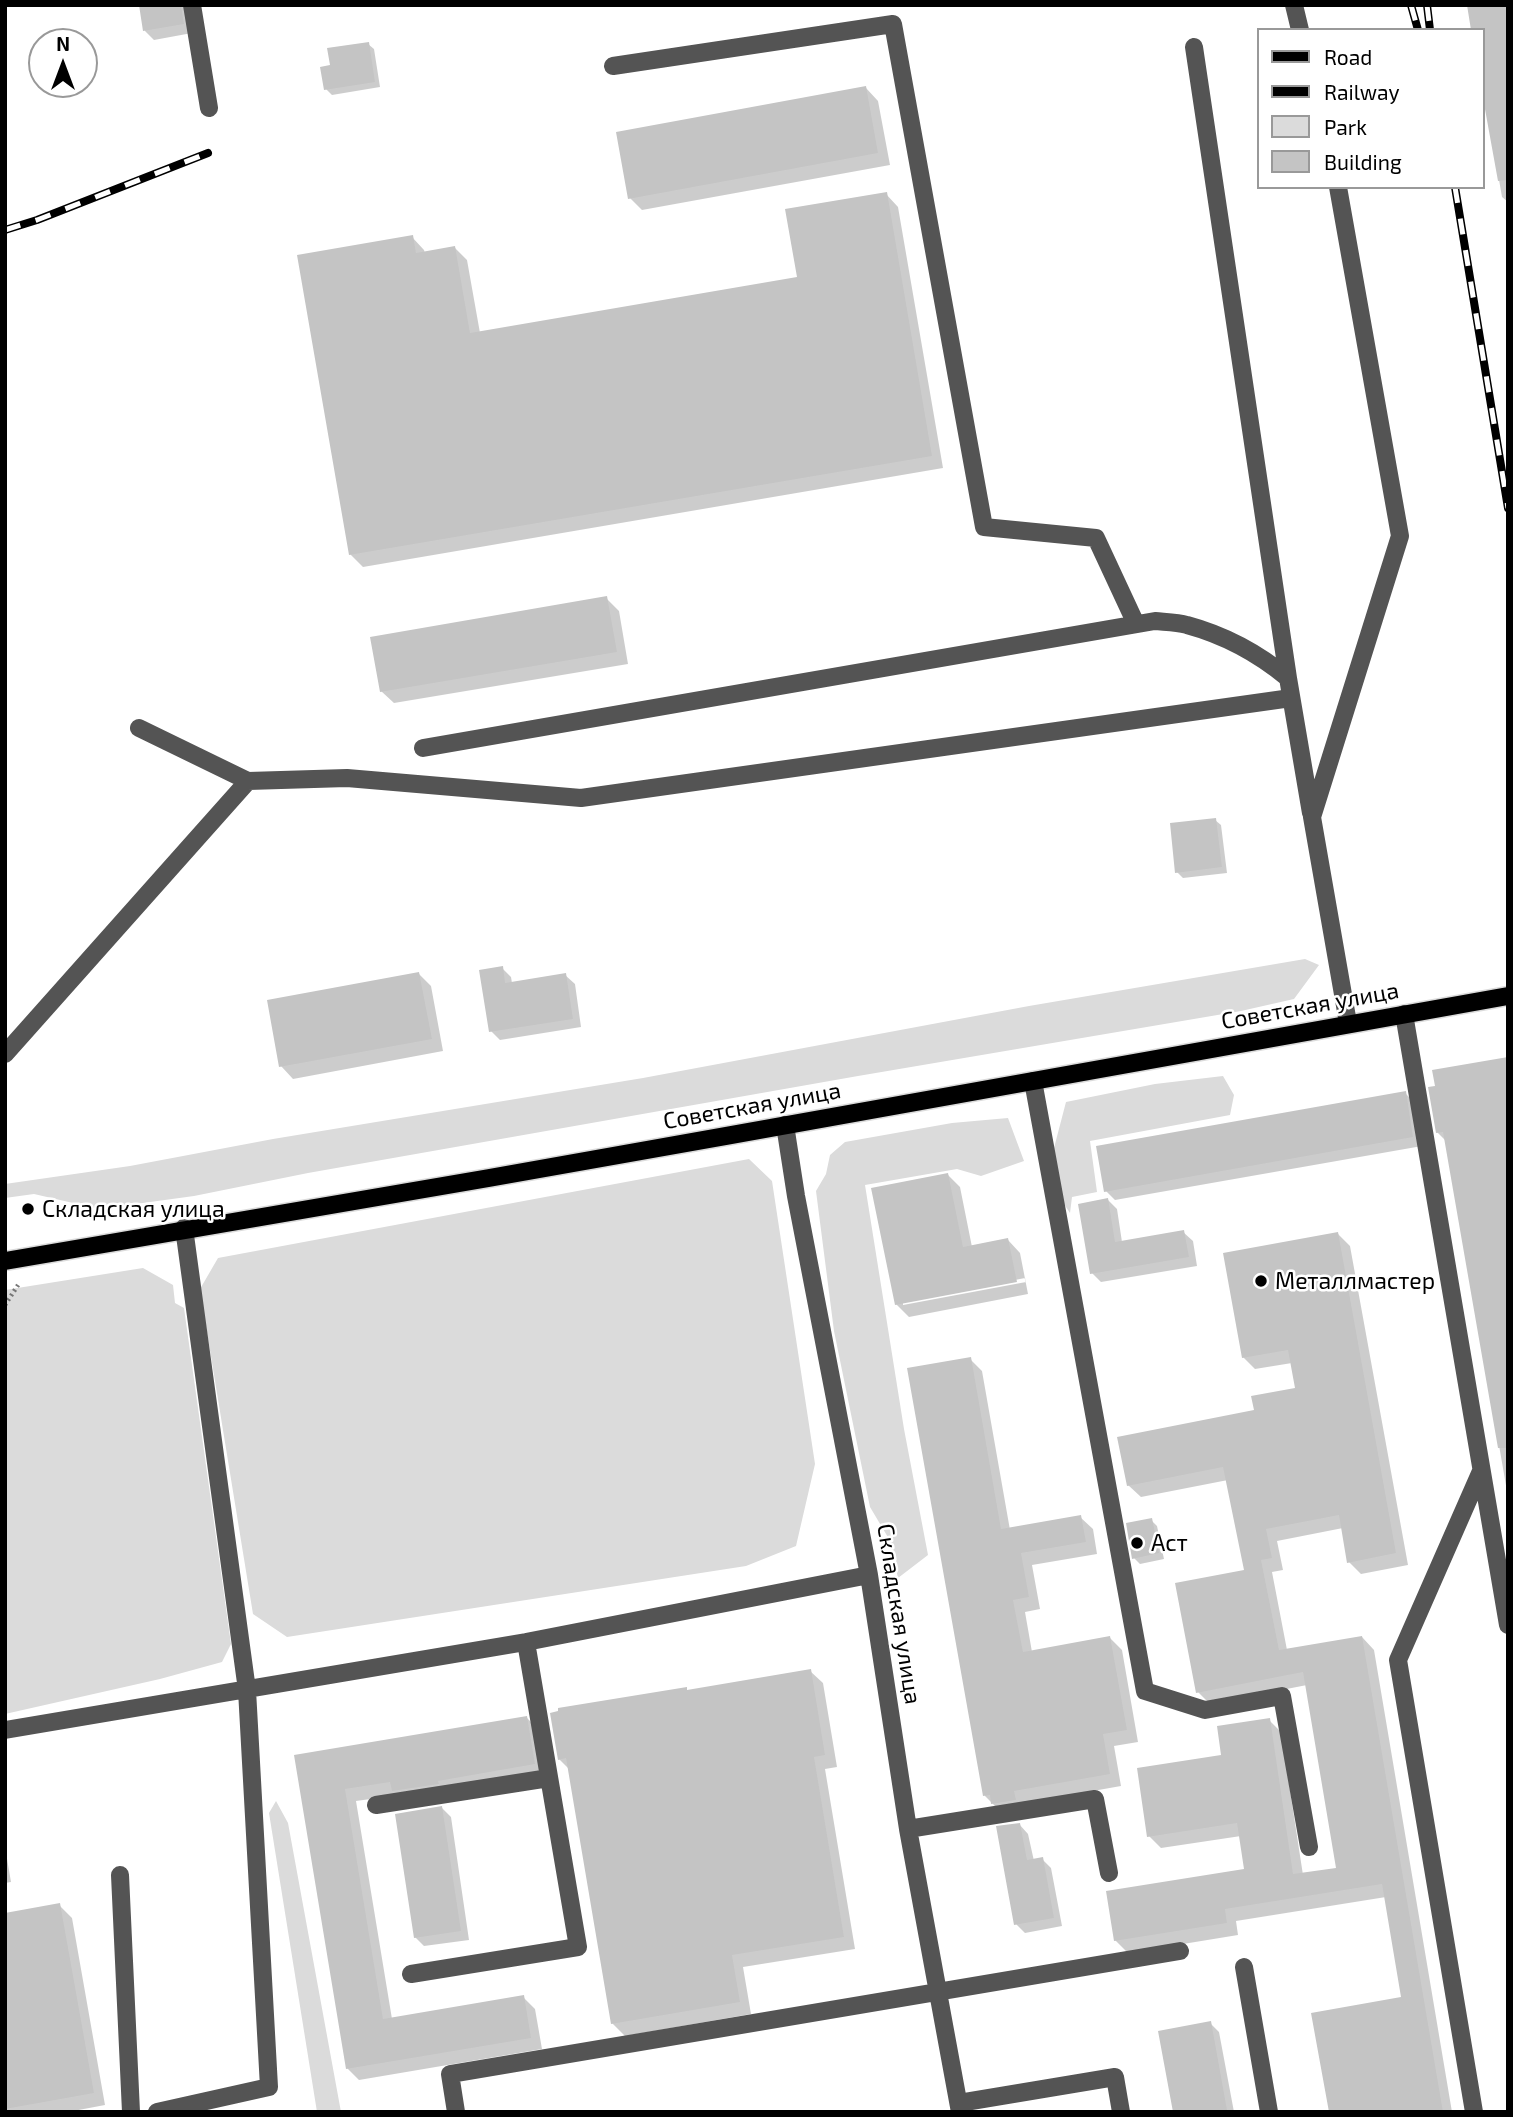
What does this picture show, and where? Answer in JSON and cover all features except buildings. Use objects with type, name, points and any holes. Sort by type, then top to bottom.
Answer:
[{"type":"main road","name":"Советская улица","points":[[5,1261],[184,1228],[485,1179],[1508,996]]},
{"type":"street","points":[[192,5],[209,108]]},
{"type":"street","points":[[1294,5],[1300,28]]},
{"type":"street","points":[[614,66],[893,24],[984,527],[1096,538],[1136,624]]},
{"type":"street","points":[[1194,47],[1291,698],[1348,1023]]},
{"type":"street","points":[[1312,817],[1400,536],[1338,189]]},
{"type":"street","points":[[423,747],[1155,621],[1186,624],[1231,641],[1269,663],[1288,678]]},
{"type":"street","points":[[139,728],[248,781],[347,778],[581,798],[1291,698]]},
{"type":"street","points":[[5,1054],[248,781]]},
{"type":"street","points":[[1404,1014],[1508,1625]]},
{"type":"street","points":[[1033,1081],[1145,1691],[1205,1710],[1282,1696],[1310,1847]]},
{"type":"street","name":"Складская улица","points":[[785,1125],[796,1196],[869,1575],[908,1829],[960,2107]]},
{"type":"street","points":[[158,2112],[269,2087],[247,1690],[184,1228]]},
{"type":"street","points":[[1474,2112],[1398,1660],[1481,1471]]},
{"type":"street","points":[[5,1730],[526,1642],[869,1575]]},
{"type":"street","points":[[411,1974],[578,1947],[526,1642]]},
{"type":"street","points":[[376,1805],[549,1778]]},
{"type":"street","points":[[908,1829],[1095,1799],[1109,1873]]},
{"type":"street","points":[[120,1875],[131,2112]]},
{"type":"street","points":[[456,2112],[450,2074],[1180,1951]]},
{"type":"street","points":[[1244,1967],[1269,2112]]},
{"type":"street","points":[[960,2107],[1115,2077],[1121,2112]]},
{"type":"path","points":[[5,1305],[20,1282]]},
{"type":"green space","points":[[1305,959],[1319,965],[1294,999],[1241,1011],[308,1173],[194,1196],[99,1209],[34,1194],[5,1198],[5,1184],[130,1166],[273,1139],[643,1078],[1029,1006]]},
{"type":"green space","points":[[1223,1076],[1234,1095],[1230,1115],[1090,1141],[1097,1192],[1072,1197],[1070,1213],[1060,1198],[1054,1148],[1066,1102],[1155,1084]]},
{"type":"green space","points":[[1008,1118],[1024,1161],[981,1176],[957,1169],[865,1185],[904,1429],[928,1555],[898,1578],[889,1539],[870,1507],[834,1331],[816,1191],[826,1174],[830,1155],[845,1142],[952,1123]]},
{"type":"green space","points":[[749,1159],[772,1181],[815,1464],[796,1546],[746,1566],[287,1637],[253,1614],[200,1289],[218,1258]]},
{"type":"green space","points":[[143,1268],[173,1285],[175,1303],[184,1308],[231,1644],[222,1662],[5,1714],[5,1290]]},
{"type":"green space","points":[[276,1801],[288,1823],[341,2112],[317,2112],[269,1813]]},
{"type":"railway","points":[[1411,5],[1417,28]]},
{"type":"railway","points":[[1427,5],[1430,28]]},
{"type":"railway","points":[[5,230],[208,153]]},
{"type":"railway","points":[[1455,189],[1508,508]]},
{"type":"place","name":"Складская улица","points":[[28,1209]]},
{"type":"place","name":"Металлмастер","points":[[1261,1281]]},
{"type":"place","name":"Аст","points":[[1137,1543]]}]
